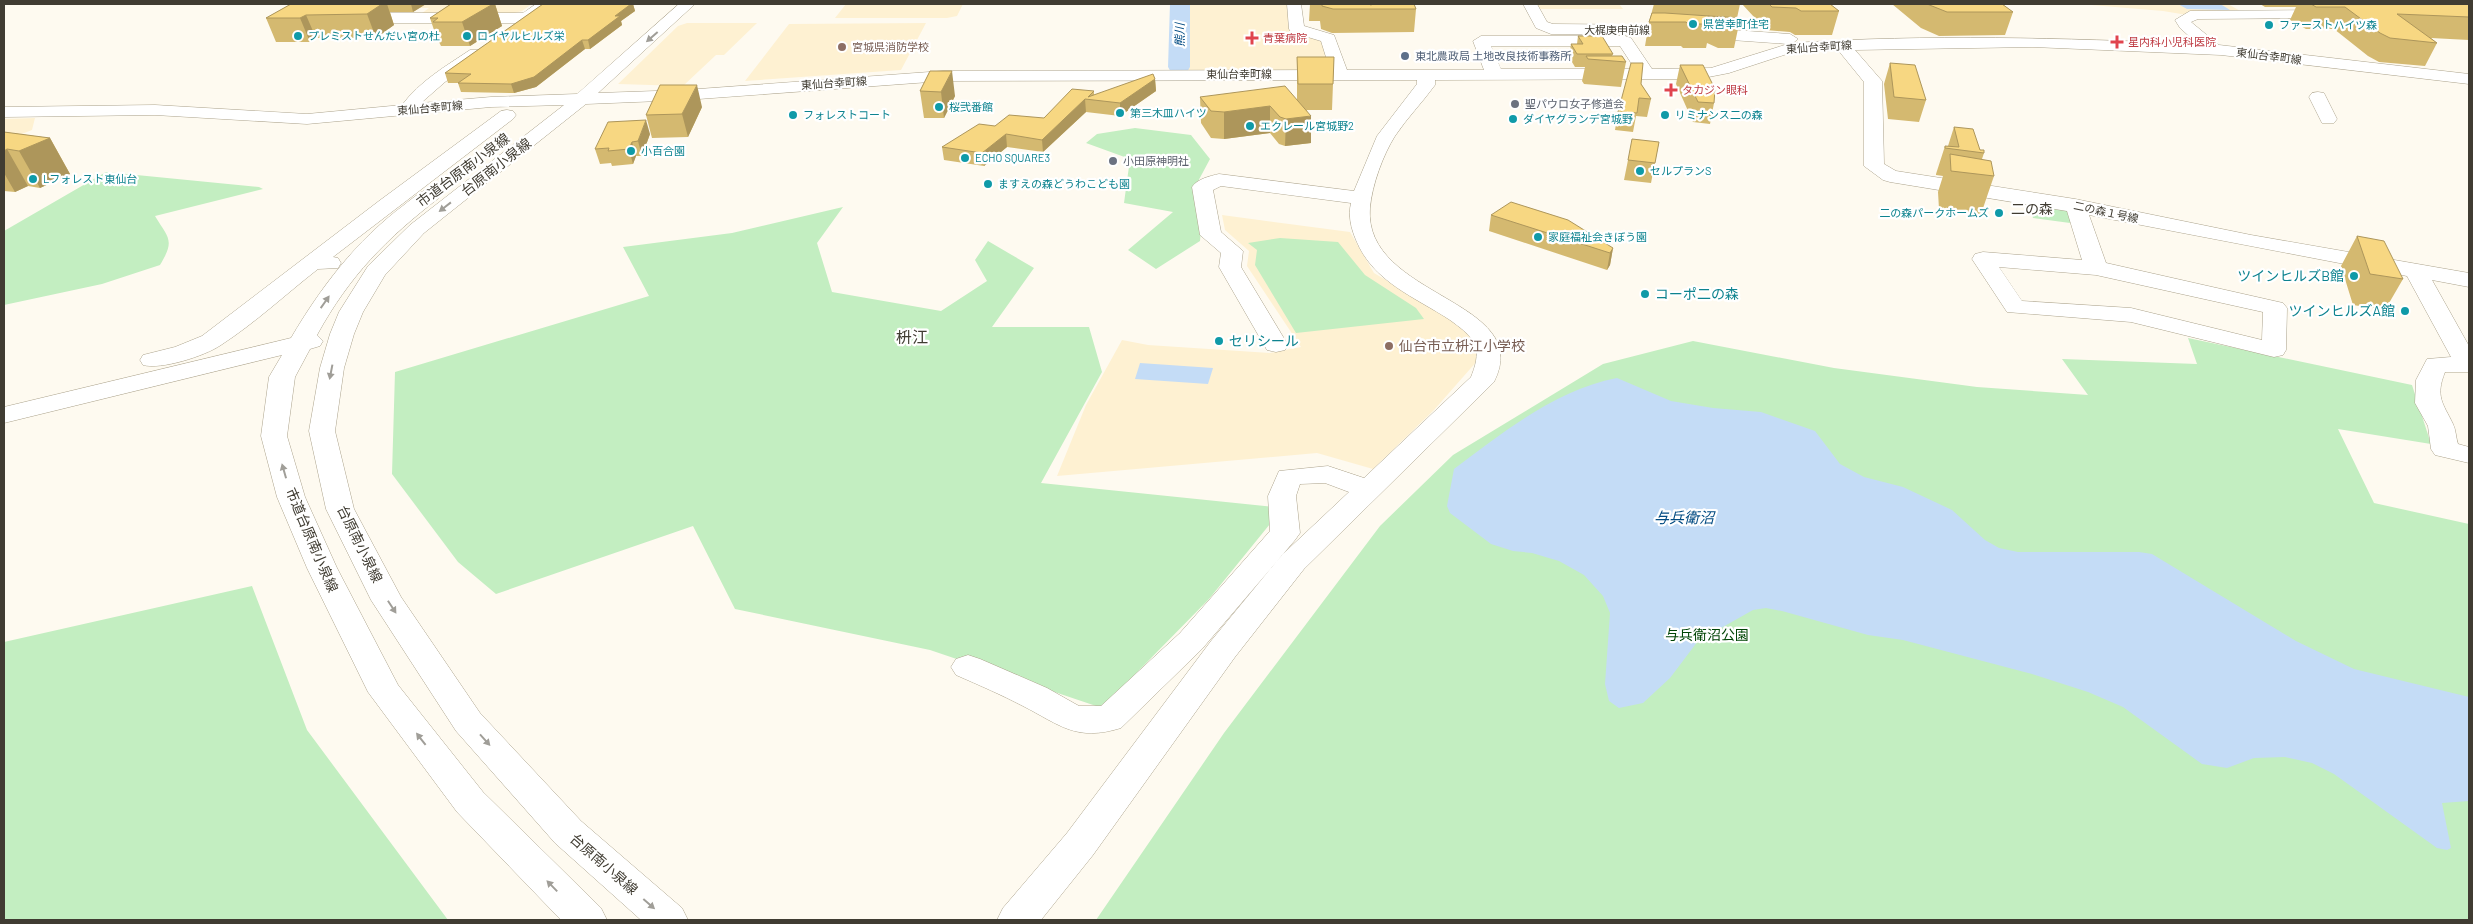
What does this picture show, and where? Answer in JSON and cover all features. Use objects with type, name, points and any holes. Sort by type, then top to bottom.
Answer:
[{"type":"street","points":[[507,33],[545,4]]},
{"type":"street","points":[[598,62],[668,4]]},
{"type":"street","points":[[577,91],[688,4]]},
{"type":"street","points":[[1530,4],[1538,20],[1602,20]]},
{"type":"street","points":[[1313,12],[1295,8],[1297,29],[1328,38],[1340,74]]},
{"type":"street","points":[[2215,50],[2185,25],[2183,20],[2186,16],[2195,14],[2347,14]]},
{"type":"street","points":[[339,18],[527,18]]},
{"type":"street","name":"大梶庚申前線","points":[[1538,20],[1544,27],[1556,30],[1661,30],[1810,40],[1840,45]]},
{"type":"street","points":[[2012,26],[2033,42]]},
{"type":"street","points":[[1494,74],[1481,41],[1625,41],[1647,74]]},
{"type":"street","name":"東仙台幸町線","points":[[577,91],[685,95],[865,80],[976,76],[1716,73],[1729,70],[1770,52],[1790,48],[1840,45],[2033,42],[2215,50],[2469,79]]},
{"type":"street","points":[[407,110],[413,100],[433,83],[491,44]]},
{"type":"street","name":"二の森１号線","points":[[1840,45],[1873,81],[1874,166],[1890,176],[2075,206],[2416,272],[2469,280]]},
{"type":"street","points":[[1017,920],[1080,844],[1223,649],[1293,562],[1481,382],[1488,369],[1489,358],[1486,340],[1469,323],[1410,288],[1382,265],[1368,241],[1360,214],[1362,198],[1386,136],[1426,85],[1426,74]]},
{"type":"street","points":[[964,92],[976,76]]},
{"type":"street","name":"市道台原南小泉線","points":[[577,91],[552,111],[400,218],[352,264],[318,312],[282,377],[274,436],[291,497],[322,568],[385,692],[470,802],[587,920]]},
{"type":"street","points":[[2318,97],[2328,119]]},
{"type":"street","name":"東仙台幸町線","points":[[4,112],[155,110],[307,119],[407,110],[552,111]]},
{"type":"street","name":"台原南小泉線","points":[[552,111],[417,229],[395,250],[371,280],[352,312],[342,334],[332,368],[322,431],[340,509],[387,600],[468,722],[568,832],[668,920]]},
{"type":"street","points":[[4,398],[200,346],[507,115]]},
{"type":"street","points":[[1276,345],[1230,267],[1232,251],[1211,235],[1202,187],[1219,180],[1362,198]]},
{"type":"street","points":[[2075,206],[2096,268]]},
{"type":"street","points":[[1983,259],[2096,268],[2275,308],[2274,350],[2131,315],[2015,307],[1983,259]]},
{"type":"street","points":[[313,262],[352,264]]},
{"type":"street","points":[[2416,272],[2468,365],[2436,364],[2429,380],[2428,403],[2442,426],[2445,449],[2469,455]]},
{"type":"street","points":[[4,415],[342,334]]},
{"type":"street","points":[[968,667],[1035,698],[1073,719],[1109,719],[1191,642],[1286,533],[1282,496],[1289,476],[1328,474],[1369,490]]},
{"type":"shaded area","points":[[335,4],[532,4],[522,11],[504,16],[418,16],[429,8],[328,8]]},
{"type":"shaded area","name":"宮城県消防学校","points":[[846,4],[963,4],[957,16],[947,18],[835,18]]},
{"type":"shaded area","name":"青葉病院","points":[[1186,4],[1292,4],[1297,32],[1323,41],[1329,70],[1182,70]]},
{"type":"shaded area","points":[[1535,4],[1619,4],[1623,9],[1538,9]]},
{"type":"shaded area","points":[[2079,4],[2228,4],[2242,12],[2187,15],[2163,11]]},
{"type":"shaded area","points":[[687,23],[757,23],[724,55],[716,55],[683,86],[618,84],[678,26]]},
{"type":"shaded area","name":"宮城県消防学校","points":[[926,23],[901,70],[745,81],[789,24]]},
{"type":"shaded area","points":[[35,118],[32,130],[4,141],[4,119]]},
{"type":"shaded area","name":"仙台市立枡江小学校","points":[[1222,215],[1350,232],[1374,273],[1465,327],[1478,344],[1478,360],[1434,410],[1373,469],[1317,453],[1057,476],[1086,405],[1122,340],[1148,345],[1270,353],[1301,347],[1247,266],[1249,251],[1225,230]]},
{"type":"green space","points":[[1135,128],[1191,135],[1210,159],[1195,187],[1202,218],[1200,241],[1156,269],[1128,250],[1173,212],[1124,203],[1130,159],[1086,143],[1097,134]]},
{"type":"green space","points":[[106,172],[259,187],[263,189],[155,216],[167,235],[169,245],[160,265],[102,284],[4,305],[4,231]]},
{"type":"green space","points":[[2026,200],[2071,209],[2070,223],[2033,218]]},
{"type":"green space","points":[[843,207],[817,243],[832,292],[941,311],[987,281],[975,260],[988,241],[1034,268],[992,327],[1089,327],[1102,372],[1041,483],[1283,508],[1209,599],[1102,708],[930,650],[735,609],[693,526],[496,594],[458,562],[392,474],[395,372],[649,296],[623,247],[732,233]]},
{"type":"green space","points":[[1280,238],[1338,242],[1365,275],[1416,308],[1424,319],[1296,333],[1255,265],[1257,250],[1248,243]]},
{"type":"green space","name":"与兵衛沼公園","points":[[2188,338],[2412,385],[2431,444],[2338,429],[2374,503],[2469,524],[2469,920],[1096,920],[1224,733],[1380,526],[1453,455],[1603,364],[1693,341],[1834,368],[1977,387],[2088,395],[2062,359],[2197,364]]},
{"type":"green space","points":[[252,586],[307,730],[448,920],[4,920],[4,642]]},
{"type":"water","points":[[2178,4],[2222,5],[2230,10],[2187,9]]},
{"type":"water","points":[[1140,363],[1213,368],[1208,384],[1135,379]]},
{"type":"water","name":"与兵衛沼","points":[[1617,378],[1671,401],[1713,408],[1761,412],[1815,431],[1840,464],[1864,477],[1903,487],[1952,510],[1985,540],[1999,548],[2018,552],[2139,552],[2152,554],[2296,641],[2354,669],[2469,697],[2469,801],[2442,803],[2451,848],[2447,850],[2437,848],[2334,774],[2312,763],[2285,757],[2254,758],[2227,768],[2202,764],[2123,707],[2088,692],[2032,674],[1903,640],[1868,635],[1766,608],[1753,610],[1698,641],[1670,678],[1643,703],[1619,708],[1609,701],[1605,684],[1610,613],[1603,596],[1584,575],[1559,561],[1491,544],[1450,513],[1447,506],[1454,469],[1511,427],[1551,402],[1594,384]]},
{"type":"building","points":[[291,4],[382,4],[367,14],[266,18]]},
{"type":"building","points":[[451,4],[493,4],[462,22],[433,22],[438,18],[430,18]]},
{"type":"building","points":[[543,4],[631,4],[615,16],[620,16],[588,40],[582,40],[534,77],[511,84],[458,83],[471,74],[445,73]]},
{"type":"building","points":[[1322,4],[1414,4],[1416,9],[1333,9],[1322,6]]},
{"type":"building","points":[[1769,4],[1830,4],[1839,11],[1801,11],[1796,8],[1772,7]]},
{"type":"building","points":[[1927,4],[2002,4],[2013,12],[1947,12]]},
{"type":"building","points":[[2311,4],[2469,4],[2469,17],[2397,14],[2437,43],[2390,38],[2380,33],[2345,7],[2316,7]]},
{"type":"building","points":[[1652,13],[1665,13],[1739,18],[1739,24],[1723,24],[1708,16],[1711,24],[1649,22]]},
{"type":"building","points":[[1578,36],[1602,36],[1613,54],[1577,54],[1571,44],[1583,44]]},
{"type":"building","points":[[1586,56],[1622,56],[1626,62],[1588,59]]},
{"type":"building","points":[[1297,57],[1334,57],[1333,84],[1298,84]]},
{"type":"building","points":[[1631,63],[1643,63],[1641,84],[1651,99],[1639,98],[1637,113],[1618,112]]},
{"type":"building","points":[[1890,63],[1915,65],[1926,100],[1894,97]]},
{"type":"building","points":[[1680,65],[1703,65],[1715,89],[1714,103],[1698,102]]},
{"type":"building","points":[[930,71],[952,71],[941,92],[920,91]]},
{"type":"building","points":[[1153,74],[1155,79],[1120,103],[1085,99],[1042,140],[1006,134],[982,153],[942,147],[979,124],[995,126],[1009,115],[1044,118],[1072,89],[1094,91],[1088,97]]},
{"type":"building","points":[[660,85],[697,85],[682,114],[646,115]]},
{"type":"building","points":[[1285,86],[1311,116],[1286,119],[1280,117],[1270,106],[1224,112],[1211,111],[1200,97]]},
{"type":"building","points":[[646,120],[638,141],[632,142],[629,149],[608,151],[609,148],[595,149],[608,122]]},
{"type":"building","points":[[1954,127],[1973,129],[1980,150],[1984,150],[1984,153],[1945,148],[1945,146],[1959,147]]},
{"type":"building","points":[[4,132],[50,138],[19,151],[7,149],[4,151]]},
{"type":"building","points":[[1632,139],[1659,142],[1655,163],[1628,160]]},
{"type":"building","points":[[1950,154],[1991,161],[1994,176],[1951,171]]},
{"type":"building","points":[[1511,202],[1568,220],[1613,248],[1610,253],[1491,215]]},
{"type":"building","points":[[2357,236],[2384,241],[2403,279],[2370,274]]},
{"type":"waterway","name":"熊川","points":[[1179,67],[1180,4]]},
{"type":"place","name":"県営幸町住宅","points":[[1693,24]]},
{"type":"place","name":"ファーストハイツ森","points":[[2269,25]]},
{"type":"place","name":"プレミストせんだい宮の杜","points":[[298,36]]},
{"type":"place","name":"ロイヤルヒルズ栄","points":[[467,36]]},
{"type":"place","name":"青葉病院","points":[[1252,38]]},
{"type":"place","name":"星内科小児科医院","points":[[2117,42]]},
{"type":"place","name":"宮城県消防学校","points":[[842,47]]},
{"type":"place","name":"東北農政局 土地改良技術事務所","points":[[1405,56]]},
{"type":"place","name":"タカジン眼科","points":[[1671,90]]},
{"type":"place","name":"聖パウロ女子修道会","points":[[1515,104]]},
{"type":"place","name":"桜弐番館","points":[[939,107]]},
{"type":"place","name":"第三木皿ハイツ","points":[[1120,113]]},
{"type":"place","name":"フォレストコート","points":[[793,115]]},
{"type":"place","name":"リミナンス二の森","points":[[1665,115]]},
{"type":"place","name":"ダイヤグランデ宮城野","points":[[1513,119]]},
{"type":"place","name":"エクレール宮城野2","points":[[1250,126]]},
{"type":"place","name":"小百合園","points":[[631,151]]},
{"type":"place","name":"ECHO SQUARE3","points":[[965,158]]},
{"type":"place","name":"小田原神明社","points":[[1113,161]]},
{"type":"place","name":"セルプランS","points":[[1640,171]]},
{"type":"place","name":"Lフォレスト東仙台","points":[[33,179]]},
{"type":"place","name":"ますえの森どうわこども園","points":[[988,184]]},
{"type":"place","name":"二の森パークホームズ","points":[[1999,213]]},
{"type":"place","name":"家庭福祉会きぼう園","points":[[1538,237]]},
{"type":"place","name":"ツインヒルズB館","points":[[2354,276]]},
{"type":"place","name":"コーポ二の森","points":[[1645,294]]},
{"type":"place","name":"ツインヒルズA館","points":[[2405,311]]},
{"type":"place","name":"セリシール","points":[[1219,341]]},
{"type":"place","name":"仙台市立枡江小学校","points":[[1389,346]]},
{"type":"district","name":"二の森","points":[[2032,209]]},
{"type":"district","name":"枡江","points":[[912,337]]}]
